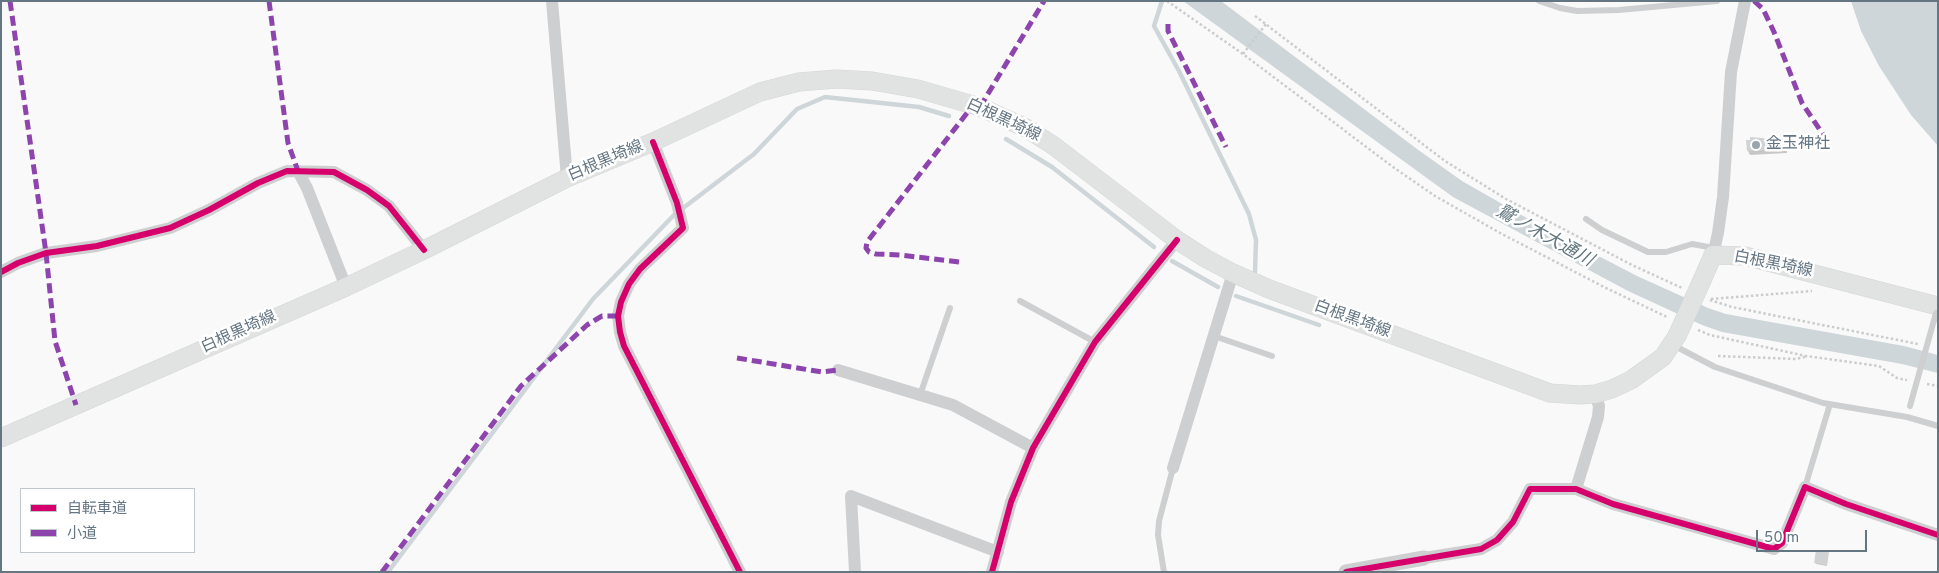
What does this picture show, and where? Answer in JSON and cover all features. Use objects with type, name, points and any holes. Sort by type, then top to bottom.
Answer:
[{"type":"main road","name":"白根黒埼線","points":[[1,438],[346,287],[567,178],[653,142],[760,92],[799,82],[836,79],[872,81],[918,89],[974,104],[1026,128],[1054,146],[1177,240],[1233,273],[1278,292],[1550,392],[1563,395],[1596,394],[1625,383],[1663,357],[1680,336],[1714,251],[1763,260],[1830,277],[1937,308]]},
{"type":"street","points":[[552,1],[567,178]]},
{"type":"street","points":[[1714,251],[1723,197],[1731,72],[1745,1]]},
{"type":"street","points":[[653,142],[677,203],[683,228],[640,269],[629,284],[621,302],[618,316],[620,332],[624,346],[740,572]]},
{"type":"street","points":[[1,272],[18,263],[46,253],[97,246],[170,228],[209,210],[258,183],[287,171],[334,172],[367,190],[389,206],[424,250]]},
{"type":"street","points":[[298,172],[307,188],[346,287]]},
{"type":"street","points":[[992,572],[1012,502],[1033,448],[1096,342],[1177,240]]},
{"type":"street","points":[[1174,468],[1233,273]]},
{"type":"street","points":[[838,370],[953,405],[1033,448]]},
{"type":"street","points":[[1576,489],[1598,417],[1599,406],[1596,394]]},
{"type":"street","points":[[1346,572],[1480,549],[1497,540],[1513,522],[1530,489],[1576,489],[1614,504],[1774,549],[1782,543],[1805,487],[1846,504],[1938,535]]},
{"type":"street","points":[[855,572],[851,496],[998,552]]},
{"type":"lane","points":[[1539,1],[1560,8],[1585,11],[1619,10],[1716,1]]},
{"type":"lane","points":[[1586,219],[1602,230],[1648,252],[1666,252],[1692,244],[1714,251]]},
{"type":"lane","points":[[1020,300],[1096,342]]},
{"type":"lane","points":[[920,395],[950,308]]},
{"type":"lane","points":[[1907,418],[1937,308]]},
{"type":"lane","points":[[1214,336],[1272,356]]},
{"type":"lane","points":[[1680,336],[1693,355],[1715,366],[1830,404],[1907,418],[1938,426]]},
{"type":"lane","points":[[1805,487],[1830,404]]},
{"type":"lane","points":[[1164,572],[1158,528],[1174,468]]},
{"type":"path","points":[[1167,1],[1244,52],[1393,167],[1435,196],[1502,234],[1606,288],[1672,319]]},
{"type":"path","points":[[1244,52],[1266,24]]},
{"type":"path","points":[[1708,299],[1820,290],[1830,277]]},
{"type":"path","points":[[1680,336],[1710,335],[1806,356],[1879,366],[1897,378],[1916,382]]},
{"type":"path","points":[[1693,355],[1796,359],[1806,356]]},
{"type":"path","points":[[1925,384],[1938,386]]},
{"type":"water","name":"鷲ノ木大通川","points":[[1183,1],[1221,1],[1462,181],[1539,225],[1637,276],[1708,308],[1726,314],[1904,346],[1938,355],[1938,373],[1902,364],[1722,332],[1702,325],[1628,291],[1453,197]]},
{"type":"water","points":[[1851,1],[1938,1],[1938,146],[1911,115],[1879,66],[1861,31]]},
{"type":"building","points":[[1750,137],[1786,140],[1786,149],[1747,151],[1746,140],[1750,140]]},
{"type":"building","points":[[1816,550],[1829,552],[1827,565],[1814,563]]},
{"type":"waterway","points":[[1162,1],[1154,26],[1179,71],[1249,214],[1256,240],[1255,272]]},
{"type":"waterway","points":[[388,572],[593,299],[674,215],[754,154],[797,109],[825,97],[919,107],[949,116]]},
{"type":"waterway","points":[[1006,139],[1052,167],[1154,247]]},
{"type":"waterway","points":[[1172,261],[1218,287]]},
{"type":"waterway","points":[[1236,296],[1319,325]]},
{"type":"marked path","points":[[10,1],[46,253],[55,341],[76,405]]},
{"type":"marked path","points":[[269,1],[288,143],[298,171]]},
{"type":"marked path","points":[[980,107],[1044,1]]},
{"type":"marked path","points":[[1754,1],[1763,9],[1774,32],[1802,103],[1830,145]]},
{"type":"marked path","points":[[1168,24],[1168,31],[1226,147]]},
{"type":"marked path","points":[[959,262],[876,254],[869,252],[866,248],[867,242],[974,104]]},
{"type":"marked path","points":[[382,572],[521,386],[587,325],[602,316],[618,316]]},
{"type":"marked path","points":[[737,358],[822,372],[838,370]]},
{"type":"cycle path","points":[[653,142],[677,203],[683,228],[640,269],[629,284],[621,302],[618,316],[620,332],[624,346],[740,572]]},
{"type":"cycle path","points":[[1,272],[18,263],[46,253],[97,246],[170,228],[209,210],[258,183],[287,171],[334,172],[367,190],[389,206],[424,250]]},
{"type":"cycle path","points":[[992,572],[1011,502],[1033,448],[1095,342],[1177,240]]},
{"type":"cycle path","points":[[1346,572],[1481,549],[1497,540],[1513,522],[1530,489],[1576,489],[1613,504],[1774,549],[1782,543],[1805,487],[1846,504],[1938,535]]},
{"type":"place","name":"金玉神社","points":[[1756,145]]}]
